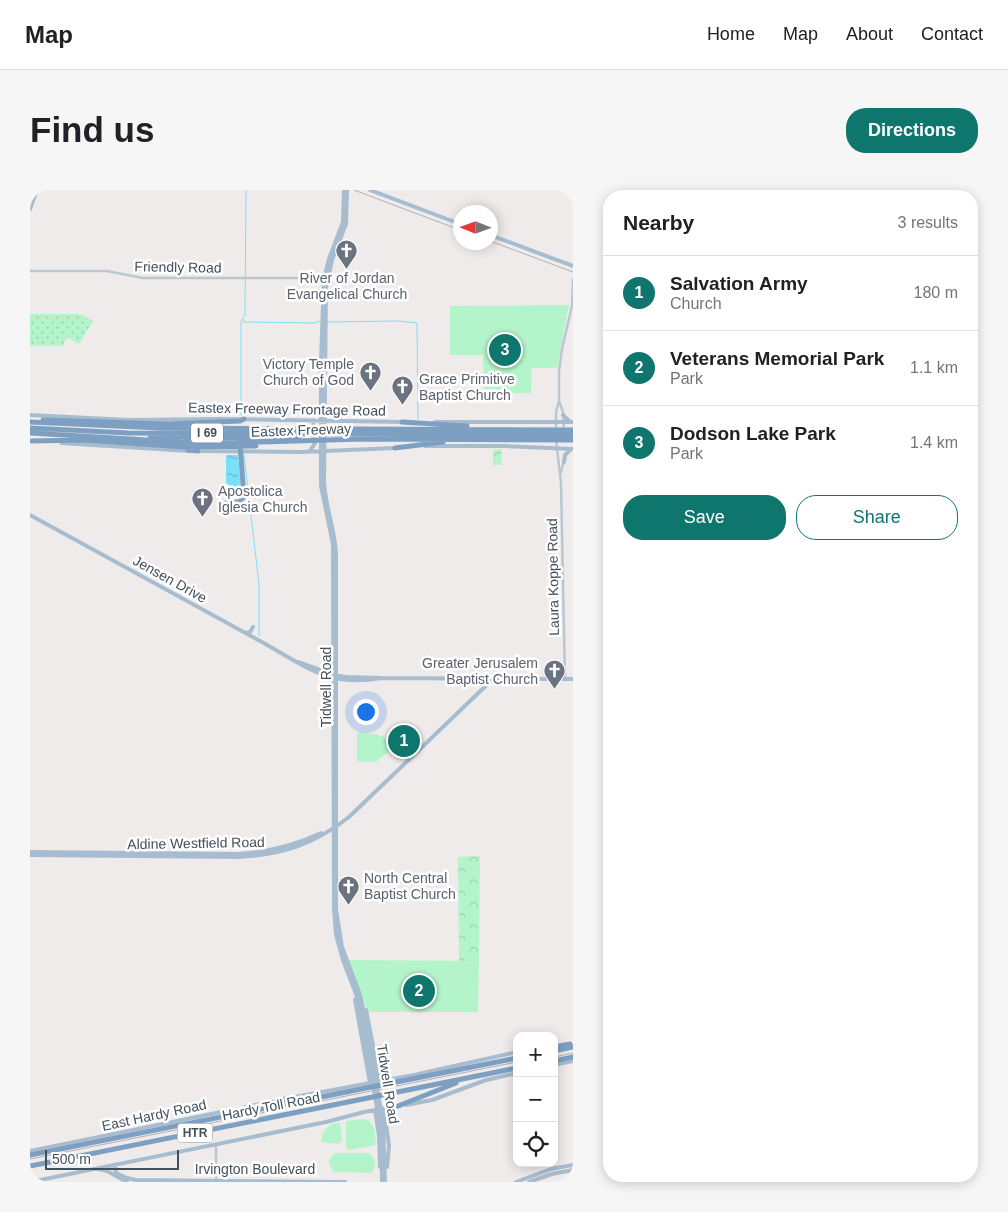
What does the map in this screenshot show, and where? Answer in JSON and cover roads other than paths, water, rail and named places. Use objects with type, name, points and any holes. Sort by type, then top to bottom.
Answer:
[{"type":"highway","points":[[115,419],[159,428]]},
{"type":"highway","points":[[30,422],[36,420],[168,424],[231,422],[244,419]]},
{"type":"highway","name":"Eastex Freeway","points":[[30,422],[308,435]]},
{"type":"highway","points":[[402,422],[495,427],[502,430]]},
{"type":"highway","name":"Eastex Freeway","points":[[30,428],[211,438],[270,438],[308,435]]},
{"type":"highway","name":"Eastex Freeway","points":[[337,434],[502,430],[573,440]]},
{"type":"highway","name":"Eastex Freeway","points":[[337,434],[455,440],[546,435],[573,430]]},
{"type":"highway","name":"Eastex Freeway","points":[[30,433],[180,442],[274,442],[308,435]]},
{"type":"highway","points":[[131,434],[234,437],[239,441],[244,497],[239,502],[227,500]]},
{"type":"highway","points":[[239,441],[244,437],[308,435]]},
{"type":"highway","name":"I 69","points":[[308,435],[573,435]]},
{"type":"highway","points":[[119,438],[198,451]]},
{"type":"highway","points":[[31,441],[83,440],[184,447],[251,446],[274,442]]},
{"type":"highway","points":[[395,448],[455,440]]},
{"type":"highway","points":[[558,1046],[573,1044]]},
{"type":"highway","points":[[558,1050],[573,1044]]},
{"type":"highway","points":[[473,1063],[513,1056]]},
{"type":"highway","name":"Hardy Toll Road","points":[[30,1153],[194,1123],[513,1056]]},
{"type":"highway","points":[[558,1060],[573,1057]]},
{"type":"highway","name":"Hardy Toll Road","points":[[30,1166],[513,1069]]},
{"type":"highway","points":[[398,1106],[472,1077]]},
{"type":"highway","points":[[194,1123],[203,1119],[263,1106],[285,1099]]},
{"type":"main road","points":[[30,208],[37,190]]},
{"type":"main road","name":"Tidwell Road","points":[[335,578],[333,544],[322,500],[320,461],[322,451],[324,308],[325,278],[344,223],[346,190]]},
{"type":"main road","points":[[366,190],[377,193]]},
{"type":"main road","points":[[370,190],[453,221]]},
{"type":"main road","points":[[498,238],[573,266]]},
{"type":"main road","name":"Eastex Freeway Frontage Road","points":[[30,414],[115,419],[572,422]]},
{"type":"main road","points":[[563,415],[572,422],[568,428],[568,442],[573,449]]},
{"type":"main road","points":[[310,451],[315,443],[313,420]]},
{"type":"main road","points":[[334,421],[331,426],[331,446],[335,450]]},
{"type":"main road","points":[[547,423],[552,426],[553,431],[552,443],[549,448]]},
{"type":"main road","points":[[31,441],[198,451],[322,451],[458,445],[573,449]]},
{"type":"main road","points":[[564,462],[565,454],[573,449]]},
{"type":"main road","points":[[324,458],[335,450]]},
{"type":"main road","points":[[310,451],[320,461]]},
{"type":"main road","name":"Tidwell Road","points":[[322,451],[324,458],[324,490],[336,542],[336,935],[361,1012],[372,1066]]},
{"type":"main road","name":"Jensen Drive","points":[[30,515],[298,662],[308,670],[336,677],[573,679]]},
{"type":"main road","points":[[244,632],[250,632],[253,627]]},
{"type":"main road","points":[[482,679],[484,687]]},
{"type":"main road","name":"Aldine Westfield Road","points":[[30,853],[238,857],[264,855],[298,847],[336,826],[352,813],[493,679]]},
{"type":"main road","name":"Tidwell Road","points":[[335,909],[342,947],[360,995],[381,1115]]},
{"type":"main road","points":[[351,980],[370,1081],[375,1080],[379,1075]]},
{"type":"main road","points":[[360,995],[367,1015],[380,1081]]},
{"type":"main road","points":[[558,1064],[573,1061]]},
{"type":"main road","name":"East Hardy Road","points":[[30,1153],[370,1081],[380,1081],[473,1063]]},
{"type":"main road","points":[[30,1182],[216,1145],[384,1108],[432,1100],[486,1080],[513,1074]]},
{"type":"main road","points":[[384,1108],[381,1115],[379,1136],[380,1164],[384,1180]]},
{"type":"main road","points":[[375,1110],[381,1115],[389,1146],[384,1180]]},
{"type":"main road","points":[[117,1164],[114,1168],[115,1172],[126,1181]]},
{"type":"main road","points":[[516,1182],[551,1169],[573,1165]]},
{"type":"main road","name":"Irvington Boulevard","points":[[96,1169],[107,1171],[126,1181],[345,1182]]},
{"type":"main road","points":[[529,1182],[552,1174],[573,1170]]},
{"type":"street","name":"Friendly Road","points":[[30,271],[108,271],[143,278],[325,278]]},
{"type":"street","name":"Laura Koppe Road","points":[[565,679],[561,474],[556,449],[556,412],[559,401],[560,361],[572,307],[573,280]]},
{"type":"street","name":"Laura Koppe Road","points":[[559,401],[564,422],[564,462],[561,474]]},
{"type":"street","points":[[216,1145],[216,1181]]},
{"type":"water","points":[[226,455],[238,455],[241,489],[239,496],[236,497],[230,496],[231,488],[226,482]]},
{"type":"waterway","points":[[241,415],[241,322],[245,315],[246,190]]},
{"type":"waterway","points":[[243,319],[244,322],[315,323],[320,321]]},
{"type":"waterway","points":[[328,322],[397,321],[417,323],[418,419]]},
{"type":"waterway","points":[[244,455],[259,584],[259,636]]},
{"type":"railway","points":[[354,190],[453,227]]},
{"type":"railway","points":[[498,244],[573,272]]},
{"type":"railway","points":[[558,1056],[573,1053]]},
{"type":"railway","points":[[30,1159],[513,1063]]},
{"type":"place","name":"River of Jordan Evangelical Church","points":[[347,269]]},
{"type":"place","name":"Dodson Lake Park","points":[[505,350]]},
{"type":"place","name":"Victory Temple Church of God","points":[[370,391]]},
{"type":"place","name":"Grace Primitive Baptist Church","points":[[403,406]]},
{"type":"place","name":"Apostolica Iglesia Church","points":[[202,518]]},
{"type":"place","name":"Greater Jerusalem Baptist Church","points":[[554,690]]},
{"type":"place","name":"Salvation Army","points":[[404,741]]},
{"type":"place","name":"North Central Baptist Church","points":[[348,905]]},
{"type":"place","name":"Veterans Memorial Park","points":[[419,991]]}]
